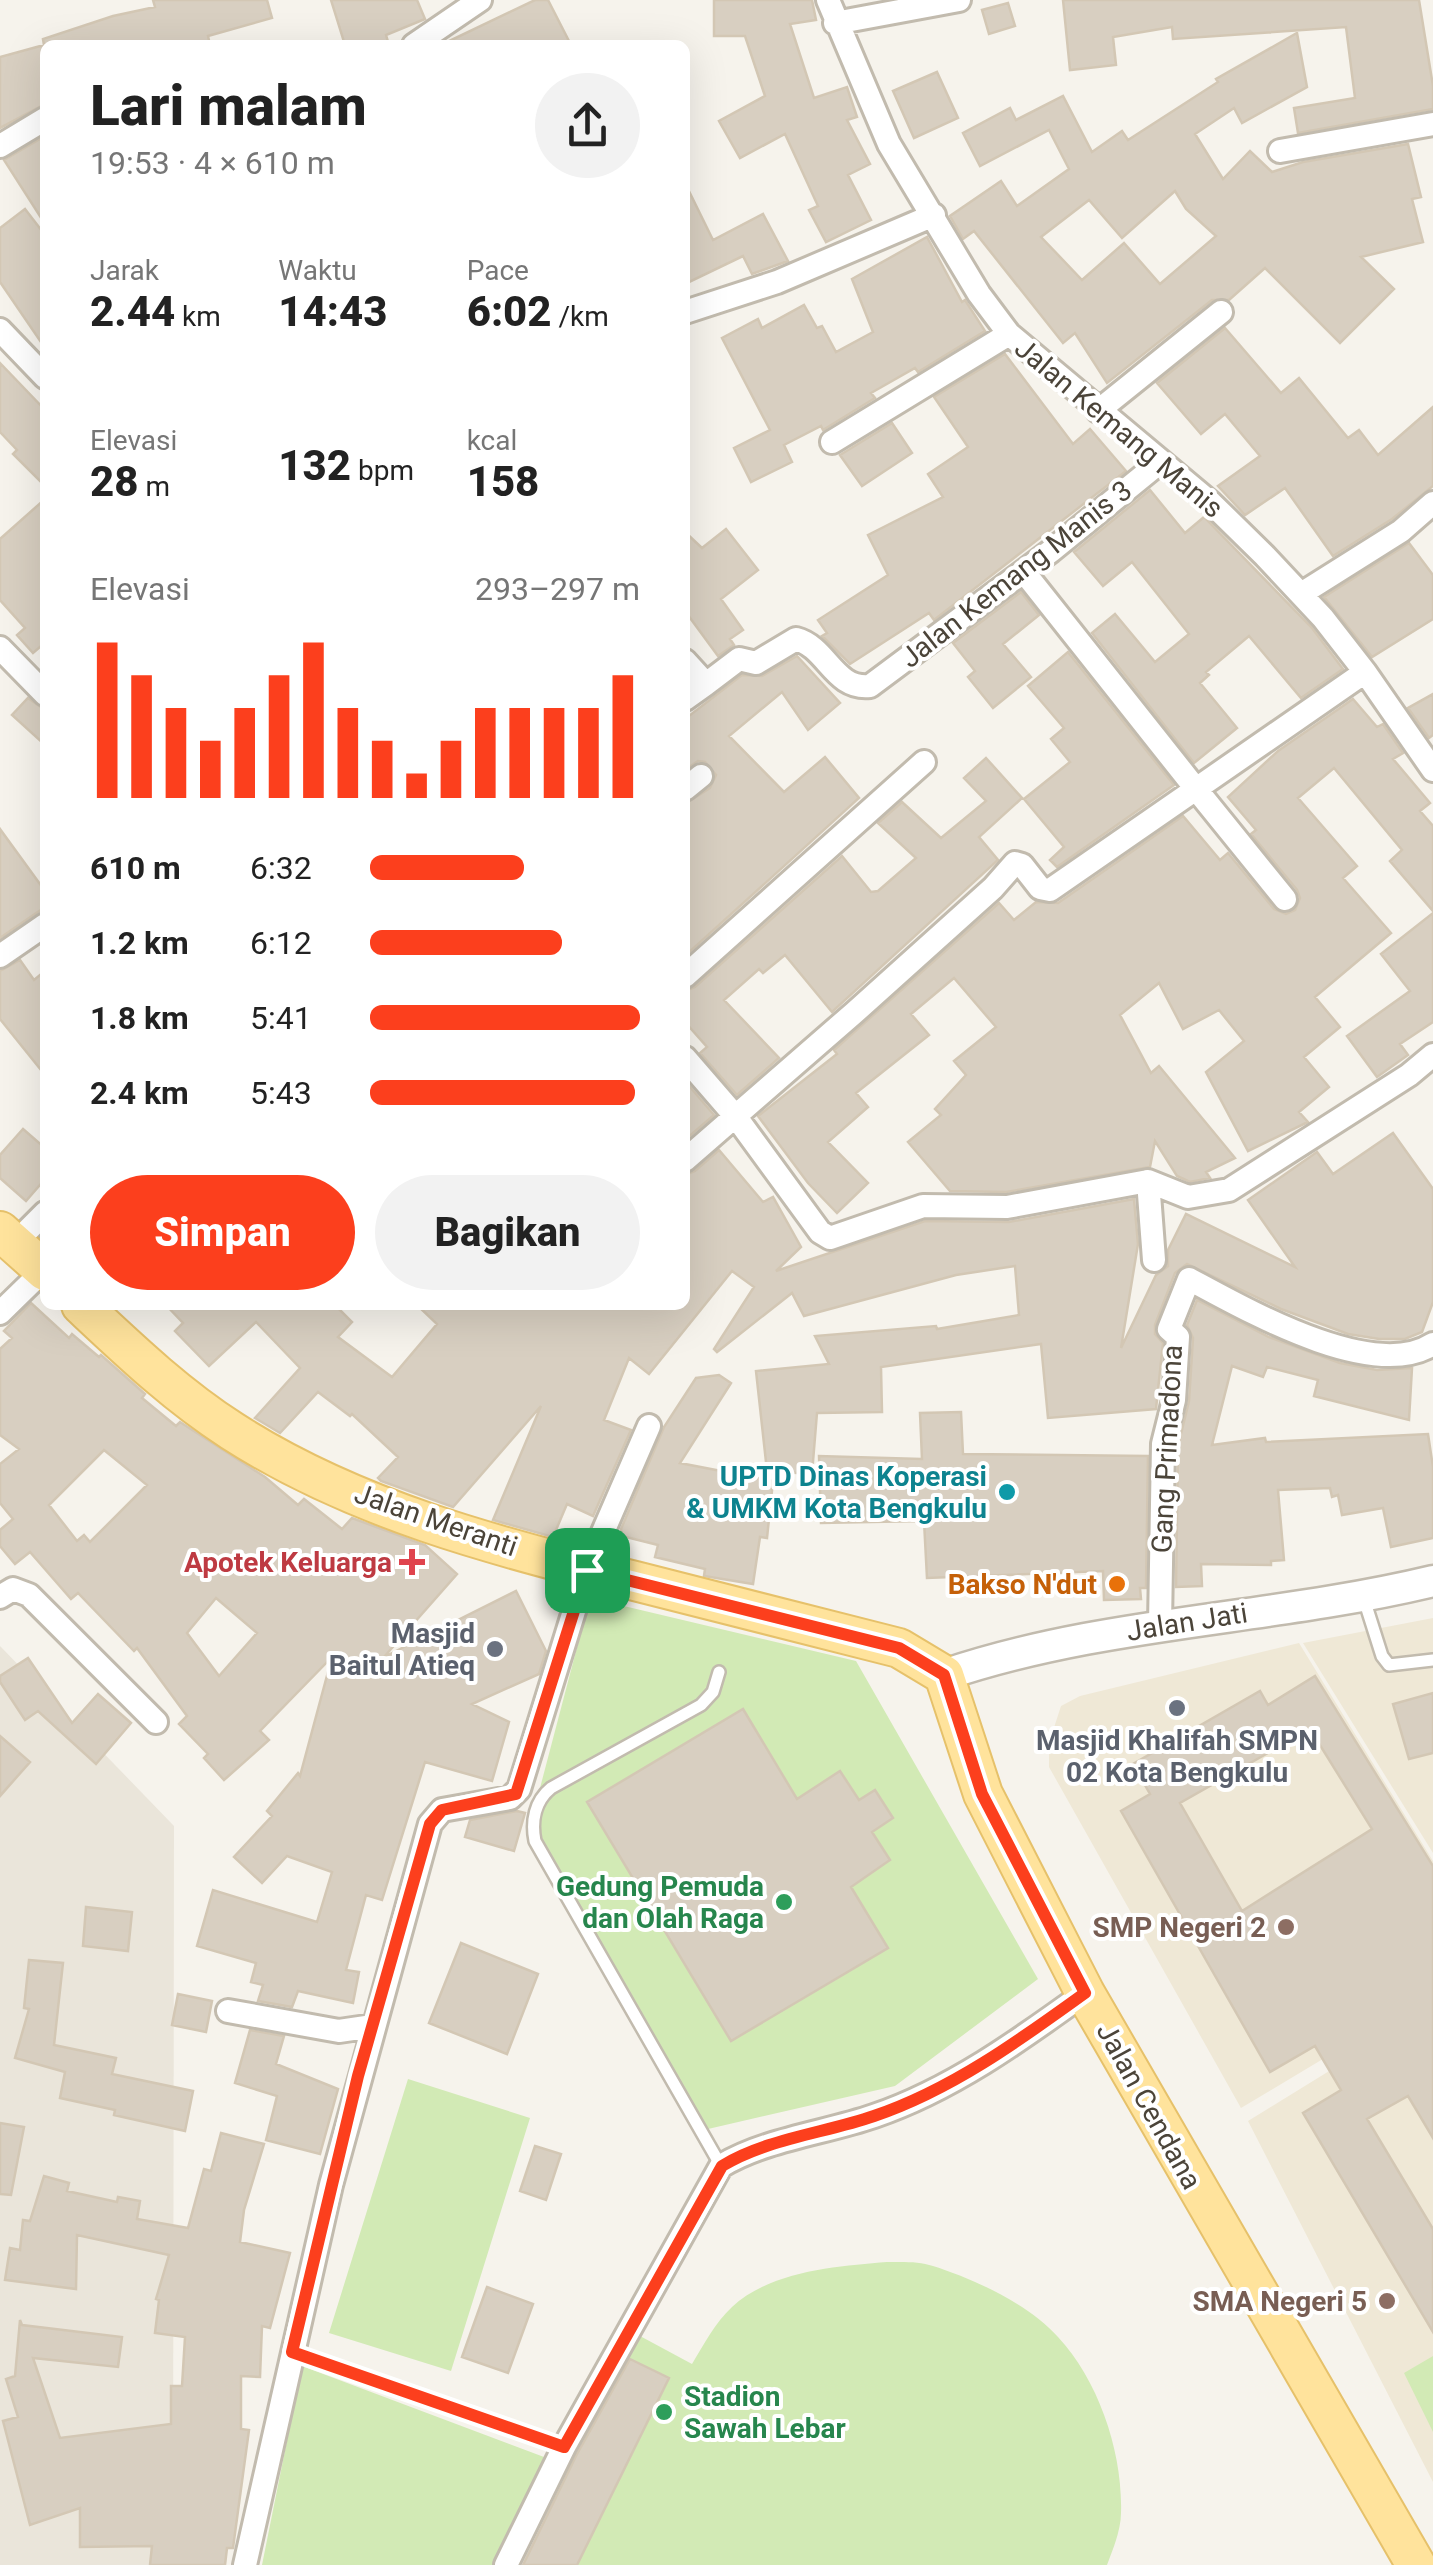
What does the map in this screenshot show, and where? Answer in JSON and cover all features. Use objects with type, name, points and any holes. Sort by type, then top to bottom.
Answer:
[{"type":"main road","points":[[7,1238],[40,1267]]},
{"type":"main road","name":"Jalan Meranti","points":[[87,1310],[192,1404],[279,1457],[387,1507],[587,1570],[899,1648],[944,1675]]},
{"type":"main road","name":"Jalan Cendana","points":[[944,1675],[982,1794],[1085,1993],[1416,2565]]},
{"type":"street","points":[[421,40],[480,0]]},
{"type":"street","name":"Jalan Kemang Manis","points":[[828,0],[889,144],[978,294],[1009,334],[1210,504],[1300,594],[1365,672],[1433,770]]},
{"type":"street","points":[[835,24],[959,0]]},
{"type":"street","points":[[0,146],[40,122]]},
{"type":"street","points":[[1280,150],[1433,124]]},
{"type":"street","points":[[690,310],[776,282],[934,215]]},
{"type":"street","points":[[1098,411],[1221,312]]},
{"type":"street","points":[[0,330],[40,373]]},
{"type":"street","points":[[832,442],[1009,334]]},
{"type":"street","name":"Jalan Kemang Manis 3","points":[[706,684],[739,659],[756,664],[796,640],[810,646],[849,683],[863,687],[872,684],[1024,572],[1159,462]]},
{"type":"street","points":[[1300,594],[1401,532],[1433,503]]},
{"type":"street","points":[[1024,572],[1286,899]]},
{"type":"street","points":[[0,648],[40,689]]},
{"type":"street","points":[[690,666],[706,684],[690,695]]},
{"type":"street","points":[[690,1156],[993,888],[1015,863],[1022,865],[1040,888],[1050,890],[1365,672]]},
{"type":"street","points":[[690,972],[924,762]]},
{"type":"street","points":[[0,956],[40,928]]},
{"type":"street","points":[[690,1064],[736,1117],[820,1232],[830,1238],[922,1206],[1007,1208],[1148,1181],[1188,1198],[1241,1186],[1433,1055]]},
{"type":"street","points":[[1148,1181],[1154,1260]]},
{"type":"street","points":[[7,1238],[40,1216]]},
{"type":"street","points":[[0,1313],[40,1274]]},
{"type":"street","name":"Gang Primadona","points":[[1160,1625],[1163,1444],[1174,1400],[1178,1337],[1168,1329],[1190,1279],[1243,1308],[1344,1348],[1403,1355],[1433,1344]]},
{"type":"street","points":[[245,2565],[330,2185],[430,1824],[442,1810],[516,1794],[587,1570],[649,1426]]},
{"type":"street","name":"Jalan Jati","points":[[944,1675],[1007,1653],[1160,1625],[1364,1596],[1433,1581]]},
{"type":"street","points":[[0,1597],[13,1589],[29,1595],[156,1722]]},
{"type":"street","points":[[506,2565],[564,2447],[722,2166],[746,2154],[876,2116],[918,2098],[1006,2048],[1085,1993]]},
{"type":"street","points":[[228,2011],[339,2031],[373,2026]]},
{"type":"lane","points":[[1364,1596],[1382,1656],[1389,1665],[1433,1660]]},
{"type":"lane","points":[[719,1672],[713,1692],[701,1705],[542,1795],[532,1827],[535,1840],[722,2166]]},
{"type":"lane","points":[[292,2352],[564,2447]]},
{"type":"shaded area","points":[[1433,1618],[1433,1853],[1303,1643]]},
{"type":"shaded area","name":"SMP Negeri 2","points":[[1299,1643],[1433,1861],[1433,1993],[1241,2108],[1049,1767],[1049,1743],[1061,1706],[1080,1696]]},
{"type":"shaded area","points":[[0,1646],[174,1826],[173,2565],[0,2565]]},
{"type":"shaded area","name":"SMA Negeri 5","points":[[1433,2007],[1433,2482],[1248,2121]]},
{"type":"green space","name":"Gedung Pemuda dan Olah Raga","points":[[590,1598],[856,1661],[1038,1979],[895,2086],[708,2129],[530,1826]]},
{"type":"green space","points":[[408,2079],[530,2118],[451,2371],[329,2333]]},
{"type":"green space","points":[[887,2262],[928,2264],[1000,2294],[1046,2325],[1073,2355],[1106,2419],[1118,2466],[1121,2519],[1107,2565],[526,2565],[640,2336],[692,2364],[726,2313],[765,2285],[805,2272]]},
{"type":"green space","points":[[1433,2356],[1433,2432],[1404,2373]]},
{"type":"green space","points":[[302,2366],[544,2457],[499,2565],[262,2565]]},
{"type":"building","points":[[153,0],[267,0],[272,18],[208,36],[209,40],[43,40],[113,16],[155,7]]},
{"type":"building","points":[[331,0],[417,0],[425,19],[386,35],[388,40],[343,40]]},
{"type":"building","points":[[535,0],[548,0],[568,40],[451,40]]},
{"type":"building","points":[[714,0],[812,0],[816,20],[790,24],[814,98],[847,87],[857,117],[847,120],[870,164],[848,175],[871,220],[826,242],[809,210],[818,206],[785,134],[740,158],[719,121],[765,96],[745,36],[714,36]]},
{"type":"building","points":[[1063,0],[1419,0],[1433,109],[1298,133],[1294,108],[1355,98],[1346,27],[1173,39],[1172,27],[1113,37],[1116,65],[1070,70]]},
{"type":"building","points":[[1008,3],[1015,26],[989,34],[982,10]]},
{"type":"building","points":[[1297,33],[1307,87],[1242,123],[1234,108],[1195,134],[1223,179],[1250,151],[1272,172],[1303,162],[1408,144],[1421,197],[1412,199],[1423,242],[1361,257],[1394,289],[1340,343],[1265,268],[1229,300],[1212,300],[1107,383],[1075,333],[1063,343],[974,231],[963,239],[950,216],[1001,181],[1017,206],[1069,169],[1049,130],[980,166],[963,133],[1010,108],[1016,120],[1063,96],[1092,152],[1122,131],[1128,140],[1218,82],[1216,79]],"holes":[[[1175,191],[1186,209],[1216,236],[1160,284],[1124,243],[1082,280],[1041,237],[1089,200],[1122,238]]]},
{"type":"building","points":[[40,46],[40,107],[0,128],[0,57]]},
{"type":"building","points":[[937,72],[958,118],[914,138],[893,91]]},
{"type":"building","points":[[40,139],[40,216],[4,160]]},
{"type":"building","points":[[690,193],[713,240],[763,214],[788,261],[752,274],[743,256],[690,282]]},
{"type":"building","points":[[25,209],[40,228],[40,341],[0,282],[0,228]]},
{"type":"building","points":[[927,237],[962,302],[965,300],[985,331],[918,372],[915,368],[871,393],[875,398],[823,430],[821,426],[784,445],[792,462],[751,482],[734,448],[770,430],[722,338],[758,319],[762,328],[804,305],[817,328],[822,326],[836,352],[873,332],[852,279]]},
{"type":"building","points":[[1225,328],[1281,393],[1299,378],[1348,438],[1359,430],[1378,455],[1433,407],[1433,486],[1392,519],[1333,556],[1285,488],[1245,515],[1218,486],[1260,456],[1225,414],[1201,434],[1157,383]]},
{"type":"building","points":[[1005,354],[1073,444],[1090,429],[1126,471],[934,620],[929,613],[850,664],[822,636],[827,633],[818,620],[888,575],[868,535],[943,497],[928,474],[968,447],[934,397]]},
{"type":"building","points":[[0,363],[40,405],[40,481],[13,454],[17,450],[0,432]]},
{"type":"building","points":[[892,423],[912,453],[862,486],[840,455]]},
{"type":"building","points":[[1150,490],[1185,533],[1204,517],[1312,628],[1343,669],[1301,698],[1249,636],[1206,672],[1209,675],[1200,683],[1237,728],[1194,763],[1092,633],[1115,614],[1155,662],[1189,634],[1132,562],[1103,586],[1074,552]]},
{"type":"building","points":[[40,503],[40,647],[33,653],[17,635],[25,628],[0,600],[0,539]]},
{"type":"building","points":[[726,529],[758,570],[721,599],[743,630],[730,639],[734,645],[718,656],[690,618],[690,537],[702,548]]},
{"type":"building","points":[[1409,543],[1433,575],[1433,619],[1372,657],[1324,597]]},
{"type":"building","points":[[1021,592],[1039,615],[1003,644],[1031,677],[993,708],[968,677],[975,671],[953,643]]},
{"type":"building","points":[[1068,652],[1174,785],[1057,867],[1050,860],[1064,847],[1024,799],[1070,762],[1051,739],[1064,728],[1028,686]]},
{"type":"building","points":[[797,656],[840,703],[808,730],[782,692],[729,736],[784,792],[825,757],[859,798],[690,951],[690,801],[710,788],[716,775],[705,762],[690,767],[690,715],[742,675],[762,676]]},
{"type":"building","points":[[1433,694],[1433,735],[1429,738],[1408,708]]},
{"type":"building","points":[[28,698],[40,706],[40,740],[12,715]]},
{"type":"building","points":[[1353,699],[1377,727],[1383,724],[1403,753],[1393,759],[1430,803],[1420,811],[1433,826],[1433,911],[1390,861],[1402,850],[1334,768],[1298,798],[1357,866],[1343,878],[1391,933],[1315,997],[1340,1027],[1304,1057],[1329,1087],[1299,1112],[1308,1122],[1248,1151],[1206,1072],[1244,1041],[1219,1010],[1183,1029],[1159,983],[1120,1015],[1151,1073],[1159,1066],[1235,1158],[1206,1172],[1210,1178],[1190,1182],[1177,1176],[1155,1141],[1150,1167],[1006,1192],[950,1191],[908,1142],[941,1115],[935,1109],[966,1075],[954,1061],[996,1027],[954,978],[911,1014],[929,1035],[856,1093],[868,1107],[828,1142],[868,1183],[837,1213],[808,1183],[758,1116],[837,1054],[834,1050],[999,903],[1014,920],[1036,902],[1058,903],[1183,816],[1220,860],[1228,853],[1274,909],[1286,914],[1295,910],[1300,898],[1297,890],[1251,834],[1256,830],[1228,797],[1278,751]]},
{"type":"building","points":[[986,758],[1022,798],[979,837],[998,860],[832,1012],[785,955],[763,973],[759,969],[724,1000],[779,1058],[737,1095],[700,1053],[707,1047],[690,1028],[690,989],[842,856],[871,892],[878,891],[916,858],[878,823],[902,802],[941,838],[986,801],[964,778]]},
{"type":"building","points":[[0,829],[40,884],[40,910],[0,938]]},
{"type":"building","points":[[1433,913],[1433,1022],[1400,1044],[1408,1055],[1377,1077],[1347,1036],[1410,991],[1381,954]]},
{"type":"building","points":[[20,960],[34,980],[40,975],[40,1069],[0,1019],[0,971]]},
{"type":"building","points":[[690,1087],[714,1115],[690,1136]]},
{"type":"building","points":[[23,1129],[40,1144],[40,1185],[26,1201],[0,1178],[0,1155]]},
{"type":"building","points":[[1393,1133],[1433,1189],[1433,1302],[1422,1332],[1405,1339],[1348,1334],[1281,1309],[1187,1264],[1175,1273],[1155,1325],[1155,1334],[1163,1343],[1156,1409],[1048,1418],[1041,1344],[881,1367],[882,1412],[817,1413],[812,1474],[767,1471],[756,1371],[829,1364],[815,1336],[936,1326],[937,1329],[1019,1315],[1015,1266],[956,1275],[804,1316],[792,1293],[717,1352],[714,1349],[754,1287],[732,1271],[649,1374],[629,1358],[604,1420],[631,1430],[593,1516],[567,1504],[553,1537],[493,1520],[541,1406],[453,1507],[381,1481],[378,1478],[398,1457],[352,1414],[318,1392],[280,1433],[255,1418],[300,1368],[256,1322],[209,1366],[175,1331],[183,1323],[171,1310],[340,1310],[352,1322],[338,1337],[392,1377],[437,1324],[422,1310],[690,1310],[690,1173],[719,1150],[763,1202],[773,1197],[801,1247],[776,1271],[925,1221],[1009,1222],[1134,1199],[1138,1244],[1121,1348],[1156,1275],[1168,1266],[1168,1250],[1186,1214],[1295,1267],[1248,1200],[1317,1152],[1333,1174]]},
{"type":"building","points":[[1197,1300],[1269,1337],[1340,1363],[1377,1370],[1412,1368],[1409,1420],[1314,1396],[1318,1380],[1267,1367],[1263,1377],[1232,1366],[1212,1445],[1265,1438],[1266,1442],[1428,1434],[1433,1467],[1433,1538],[1391,1547],[1383,1508],[1342,1515],[1338,1495],[1332,1497],[1330,1488],[1278,1490],[1284,1560],[1271,1561],[1271,1565],[1201,1564],[1202,1586],[1176,1587],[1178,1446],[1189,1401],[1193,1338],[1187,1325]]},
{"type":"building","points":[[31,1303],[69,1338],[72,1334],[101,1355],[145,1394],[142,1398],[176,1426],[180,1422],[265,1477],[298,1505],[304,1499],[342,1529],[352,1518],[425,1545],[457,1574],[384,1657],[516,1591],[546,1651],[539,1674],[472,1704],[509,1722],[492,1781],[425,1762],[382,1900],[366,1895],[346,1970],[359,1972],[353,2003],[298,1991],[292,2007],[258,2001],[263,1985],[251,1982],[256,1963],[197,1946],[213,1890],[317,1922],[332,1872],[287,1856],[262,1883],[234,1857],[272,1816],[267,1811],[298,1773],[300,1776],[332,1657],[260,1731],[269,1740],[224,1780],[204,1758],[208,1754],[179,1724],[187,1716],[137,1648],[134,1651],[78,1593],[71,1599],[30,1552],[15,1564],[0,1546],[0,1530],[13,1519],[0,1503],[0,1464],[19,1449],[0,1435],[0,1349],[12,1338],[4,1331]],"holes":[[[104,1450],[147,1485],[90,1542],[84,1535],[77,1541],[49,1505]],[[216,1598],[257,1633],[219,1676],[187,1633]]]},
{"type":"building","points":[[719,1375],[731,1383],[680,1463],[773,1481],[767,1538],[760,1537],[753,1584],[704,1576],[705,1569],[655,1557],[658,1545],[622,1536],[621,1529],[664,1427],[696,1378]]},
{"type":"building","name":"UPTD Dinas Koperasi & UMKM Kota Bengkulu","points":[[961,1412],[963,1454],[1148,1456],[1146,1588],[1140,1588],[1141,1599],[1104,1600],[1103,1571],[927,1578],[924,1521],[821,1523],[819,1456],[922,1459],[920,1413]]},
{"type":"building","points":[[28,1658],[72,1723],[98,1694],[131,1723],[96,1764],[38,1711],[25,1720],[0,1682],[0,1676]]},
{"type":"building","points":[[1315,1676],[1433,1866],[1433,2138],[1408,2096],[1367,2119],[1433,2229],[1433,2332],[1303,2113],[1341,2090],[1315,2046],[1270,2072],[1121,1811],[1150,1794],[1133,1764],[1260,1691],[1268,1705]],"holes":[[[1310,1729],[1372,1829],[1242,1911],[1180,1803]]]},
{"type":"building","points":[[1433,1693],[1433,1753],[1409,1759],[1393,1704]]},
{"type":"building","points":[[743,1709],[797,1799],[840,1771],[859,1800],[875,1790],[893,1818],[872,1832],[890,1860],[851,1887],[888,1948],[731,2041],[587,1802]]},
{"type":"building","points":[[0,1736],[30,1762],[0,1796]]},
{"type":"building","points":[[525,1813],[514,1851],[465,1837],[470,1820]]},
{"type":"building","points":[[86,1907],[132,1912],[128,1951],[83,1946]]},
{"type":"building","points":[[461,1943],[538,1974],[507,2054],[429,2023]]},
{"type":"building","points":[[29,1960],[63,1963],[54,2045],[116,2058],[112,2074],[193,2091],[185,2131],[60,2098],[65,2072],[15,2058],[29,2009],[24,2008]]},
{"type":"building","points":[[178,1994],[212,2001],[206,2032],[172,2025]]},
{"type":"building","points":[[250,2030],[284,2036],[276,2064],[338,2089],[320,2154],[266,2140],[277,2096],[235,2083]]},
{"type":"building","points":[[0,2123],[24,2127],[11,2195],[0,2194]]},
{"type":"building","points":[[221,2133],[264,2144],[244,2210],[240,2242],[290,2253],[270,2328],[262,2326],[260,2377],[241,2376],[241,2429],[249,2430],[233,2548],[227,2548],[225,2565],[150,2565],[152,2546],[80,2547],[80,2508],[30,2525],[3,2421],[18,2417],[6,2379],[15,2376],[20,2320],[22,2325],[122,2337],[118,2367],[33,2358],[60,2438],[171,2424],[171,2386],[182,2386],[185,2337],[155,2333],[159,2300],[156,2299],[169,2255],[77,2235],[76,2289],[5,2280],[10,2248],[20,2250],[23,2220],[30,2221],[44,2176],[69,2183],[67,2191],[117,2202],[118,2197],[140,2201],[137,2219],[188,2228],[204,2169],[211,2171]]},
{"type":"building","points":[[535,2146],[561,2154],[546,2200],[520,2191]]},
{"type":"building","points":[[487,2287],[533,2304],[508,2373],[462,2357]]},
{"type":"building","points":[[630,2359],[669,2378],[577,2565],[523,2565],[577,2454]]},
{"type":"place","name":"UPTD Dinas Koperasi & UMKM Kota Bengkulu","points":[[1007,1492]]},
{"type":"place","name":"Apotek Keluarga","points":[[412,1562]]},
{"type":"place","name":"Bakso N'dut","points":[[1117,1584]]},
{"type":"place","name":"Masjid Baitul Atieq","points":[[495,1649]]},
{"type":"place","name":"Masjid Khalifah SMPN 02 Kota Bengkulu","points":[[1177,1708]]},
{"type":"place","name":"Gedung Pemuda dan Olah Raga","points":[[784,1902]]},
{"type":"place","name":"SMP Negeri 2","points":[[1286,1927]]},
{"type":"place","name":"SMA Negeri 5","points":[[1387,2301]]},
{"type":"place","name":"Stadion Sawah Lebar","points":[[664,2412]]},
{"type":"route","points":[[587,1570],[899,1648],[944,1675],[982,1794],[1085,1993],[1006,2048],[918,2098],[876,2116],[746,2154],[722,2166],[712,2177],[564,2447],[292,2352],[358,2076],[430,1824],[442,1810],[513,1797],[520,1789],[587,1570]]}]
